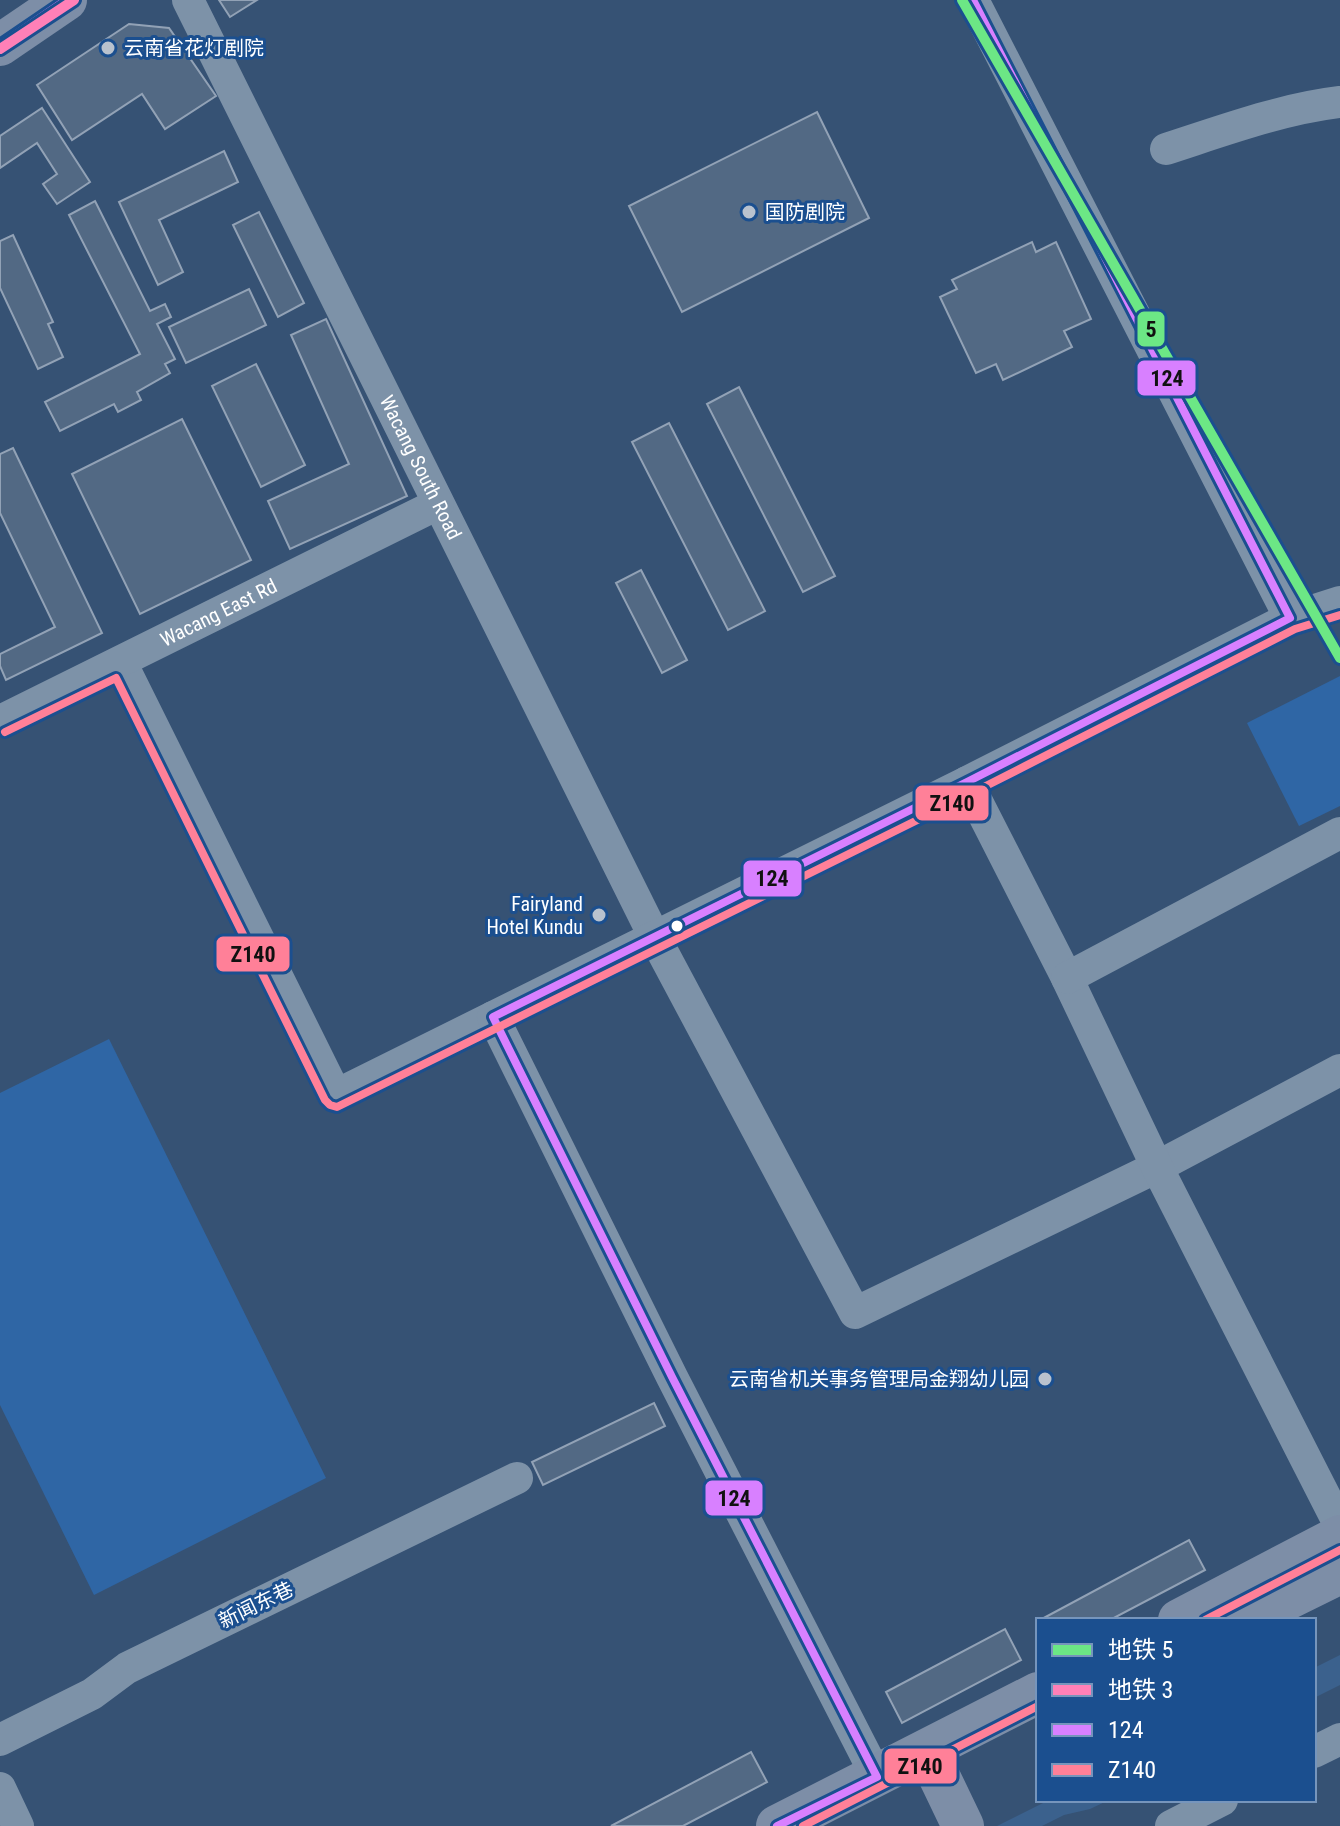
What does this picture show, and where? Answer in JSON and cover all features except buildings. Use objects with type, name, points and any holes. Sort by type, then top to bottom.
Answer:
[{"type":"main road","points":[[0,45],[66,0]]},
{"type":"main road","points":[[1183,1618],[1340,1536]]},
{"type":"main road","points":[[1249,1618],[1340,1573]]},
{"type":"main road","points":[[777,1826],[1036,1694]]},
{"type":"main road","points":[[832,1826],[1036,1725]]},
{"type":"main road","points":[[938,1774],[963,1826]]},
{"type":"street","name":"Wacang South Road","points":[[188,0],[654,936],[855,1313],[1157,1167]]},
{"type":"street","points":[[973,0],[1290,618]]},
{"type":"street","points":[[1166,149],[1224,130],[1321,104],[1340,102]]},
{"type":"street","name":"Wacang East Rd","points":[[0,721],[438,504]]},
{"type":"street","points":[[121,662],[336,1095],[1290,618],[1340,602]]},
{"type":"street","points":[[967,782],[1067,978],[1157,1167],[1340,1526]]},
{"type":"street","points":[[1067,978],[1340,833]]},
{"type":"street","points":[[493,1017],[678,1389],[877,1777]]},
{"type":"street","points":[[1157,1167],[1340,1070]]},
{"type":"street","name":"新闻东巷","points":[[0,1740],[92,1694],[127,1668],[517,1478]]},
{"type":"street","points":[[1316,1751],[1340,1739]]},
{"type":"street","points":[[0,1788],[18,1826]]},
{"type":"street","points":[[1171,1826],[1218,1802]]},
{"type":"shaded area","points":[[1340,676],[1340,806],[1299,826],[1247,723]]},
{"type":"shaded area","points":[[109,1039],[326,1478],[94,1595],[0,1405],[0,1093]]},
{"type":"shaded area","points":[[1340,1655],[1340,1685],[1316,1697],[1316,1667]]},
{"type":"shaded area","points":[[1045,1802],[1105,1802],[1064,1815],[1042,1826],[997,1826]]},
{"type":"metro line","name":"3","points":[[0,49],[74,0]]},
{"type":"metro line","name":"5","points":[[962,0],[1340,658]]},
{"type":"transit line","name":"124","points":[[0,45],[66,0]]},
{"type":"transit line","name":"124","points":[[777,1826],[877,1777],[672,1377],[493,1017],[1290,618],[973,0]]},
{"type":"transit line","name":"Z140","points":[[5,732],[116,678],[325,1100],[337,1107],[972,793],[1295,629],[1340,615]]},
{"type":"transit line","name":"Z140","points":[[1209,1618],[1340,1550]]},
{"type":"transit line","name":"Z140","points":[[803,1826],[1036,1707]]},
{"type":"place","name":"云南省花灯剧院","points":[[108,48]]},
{"type":"place","name":"国防剧院","points":[[749,212]]},
{"type":"place","name":"Fairyland Hotel Kundu","points":[[599,915]]},
{"type":"place","name":"云南省机关事务管理局金翔幼儿园","points":[[1045,1379]]}]
